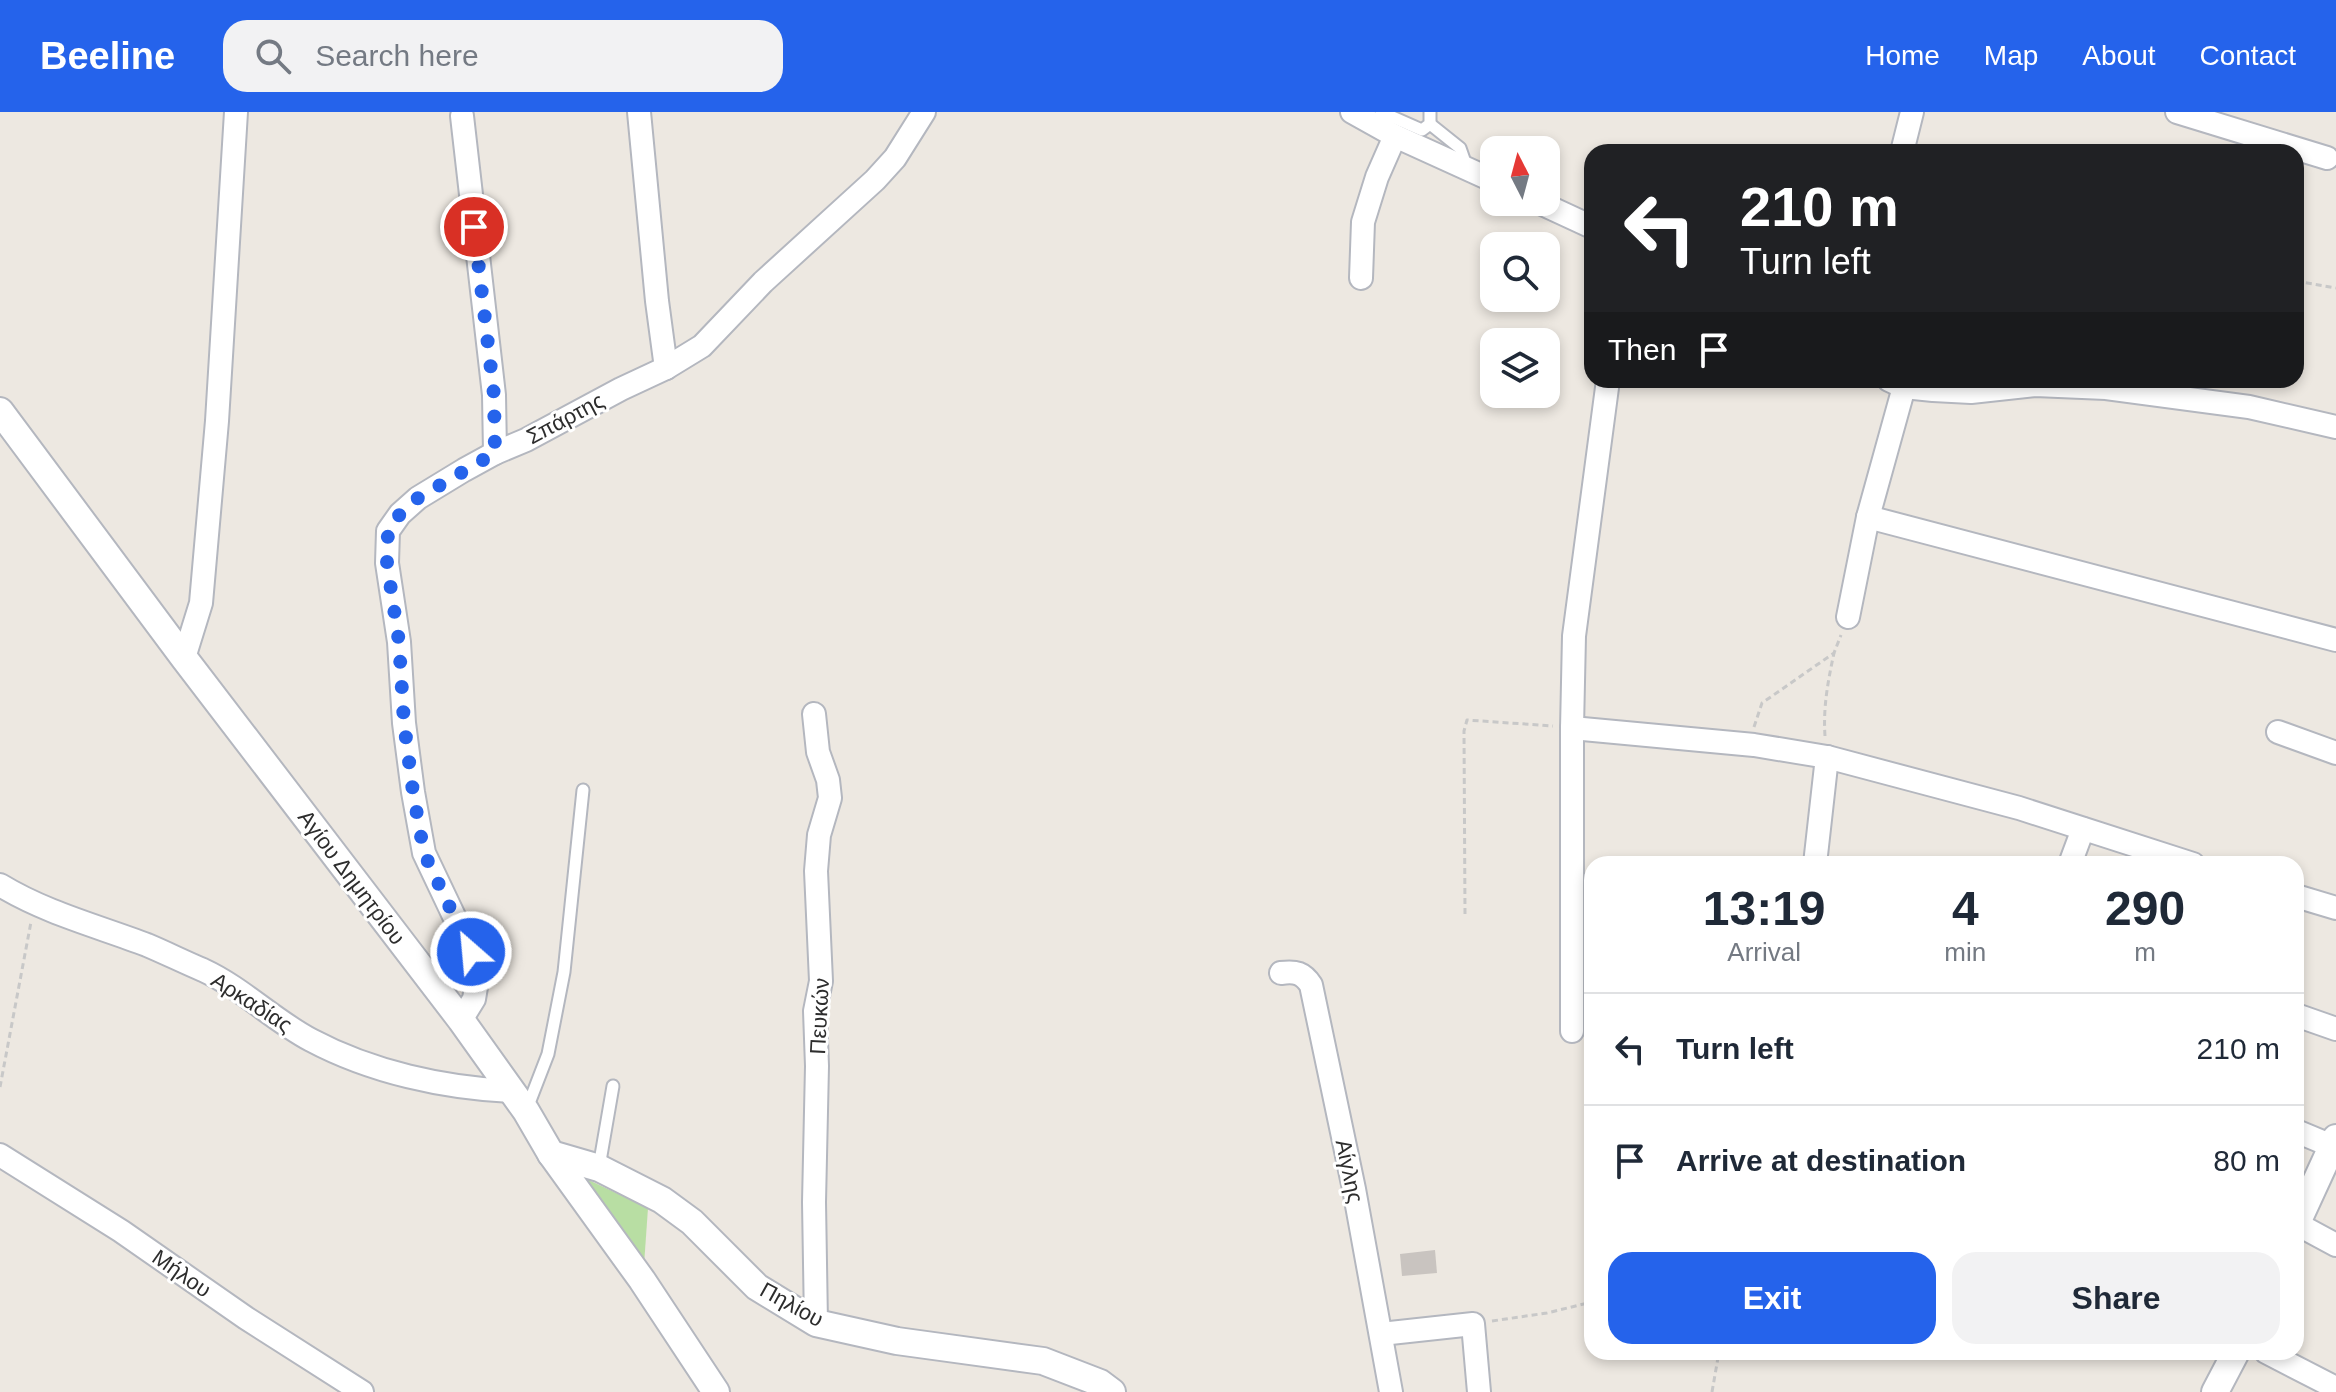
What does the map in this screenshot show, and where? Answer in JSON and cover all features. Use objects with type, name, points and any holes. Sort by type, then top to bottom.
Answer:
[{"type":"street","points":[[184,658],[201,603],[217,421],[236,112]]},
{"type":"street","points":[[639,112],[666,368]]},
{"type":"street","name":"Σπάρτης","points":[[461,1020],[474,999],[478,975],[471,952],[424,853],[404,723],[399,642],[387,563],[388,531],[400,514],[418,498],[495,453],[666,368],[702,346],[763,282],[875,180],[895,158],[924,112]]},
{"type":"street","points":[[1352,112],[1395,136],[1480,174]]},
{"type":"street","points":[[1904,144],[1912,112]]},
{"type":"street","points":[[2177,112],[2281,144]]},
{"type":"street","points":[[462,116],[494,395],[495,453]]},
{"type":"street","points":[[1361,278],[1363,222],[1373,188],[1395,136]]},
{"type":"street","points":[[2304,151],[2327,158]]},
{"type":"street","points":[[1560,212],[1584,223]]},
{"type":"street","points":[[1572,1031],[1582,874],[1572,728],[1574,636],[1607,388]]},
{"type":"street","points":[[1848,617],[1895,388]]},
{"type":"street","points":[[1938,388],[1971,392],[2008,388]]},
{"type":"street","points":[[2106,388],[2249,407],[2336,427]]},
{"type":"street","name":"Αγίου Δημητρίου","points":[[0,411],[461,1020],[716,1392]]},
{"type":"street","points":[[1868,517],[2336,640]]},
{"type":"street","name":"Πευκών","points":[[814,714],[818,752],[828,780],[830,798],[819,835],[816,871],[821,981],[815,1011],[816,1323]]},
{"type":"street","points":[[1572,728],[1754,745],[1827,757],[2019,808],[2168,856]]},
{"type":"street","points":[[2278,732],[2336,753]]},
{"type":"street","points":[[1816,856],[1827,757]]},
{"type":"street","points":[[2073,856],[2083,829]]},
{"type":"street","name":"Αρκαδίας","points":[[0,885],[35,905],[150,946],[208,972],[309,1039],[355,1060],[519,1101]]},
{"type":"street","points":[[2304,898],[2336,908]]},
{"type":"street","name":"Αίγλης","points":[[1281,973],[1295,971],[1305,976],[1311,985],[1354,1189],[1391,1392]]},
{"type":"street","points":[[2304,1018],[2336,1029]]},
{"type":"street","points":[[2304,1133],[2334,1142],[2304,1207]]},
{"type":"street","name":"Πηλίου","points":[[551,1154],[599,1168],[662,1200],[692,1222],[757,1287],[816,1323],[897,1341],[1043,1361],[1100,1383],[1112,1392]]},
{"type":"street","name":"Μήλου","points":[[0,1155],[121,1231],[246,1318],[362,1392]]},
{"type":"street","points":[[2304,1228],[2336,1245]]},
{"type":"street","points":[[1381,1334],[1473,1324],[1479,1392]]},
{"type":"street","points":[[2215,1392],[2232,1360]]},
{"type":"street","points":[[2282,1360],[2336,1388]]},
{"type":"lane","points":[[1381,112],[1422,130],[1430,118],[1460,148],[1467,168]]},
{"type":"lane","points":[[519,1101],[548,1054],[564,972],[583,790]]},
{"type":"lane","points":[[599,1168],[613,1086]]},
{"type":"path","points":[[2304,282],[2336,288]]},
{"type":"path","points":[[1827,757],[1824,717],[1826,688],[1834,653],[1848,617]]},
{"type":"path","points":[[1754,745],[1754,722],[1762,703],[1834,653]]},
{"type":"path","points":[[1465,914],[1464,731],[1467,720],[1572,728]]},
{"type":"path","points":[[0,1087],[35,905]]},
{"type":"path","points":[[1473,1324],[1584,1304]]},
{"type":"path","points":[[1712,1392],[1718,1360]]},
{"type":"green space","points":[[578,1175],[648,1208],[644,1265]]},
{"type":"building","points":[[1435,1250],[1437,1273],[1402,1276],[1400,1254]]},
{"type":"route","points":[[471,952],[424,853],[404,723],[399,642],[387,563],[388,531],[400,514],[418,498],[495,453],[494,395],[474,227]]}]
